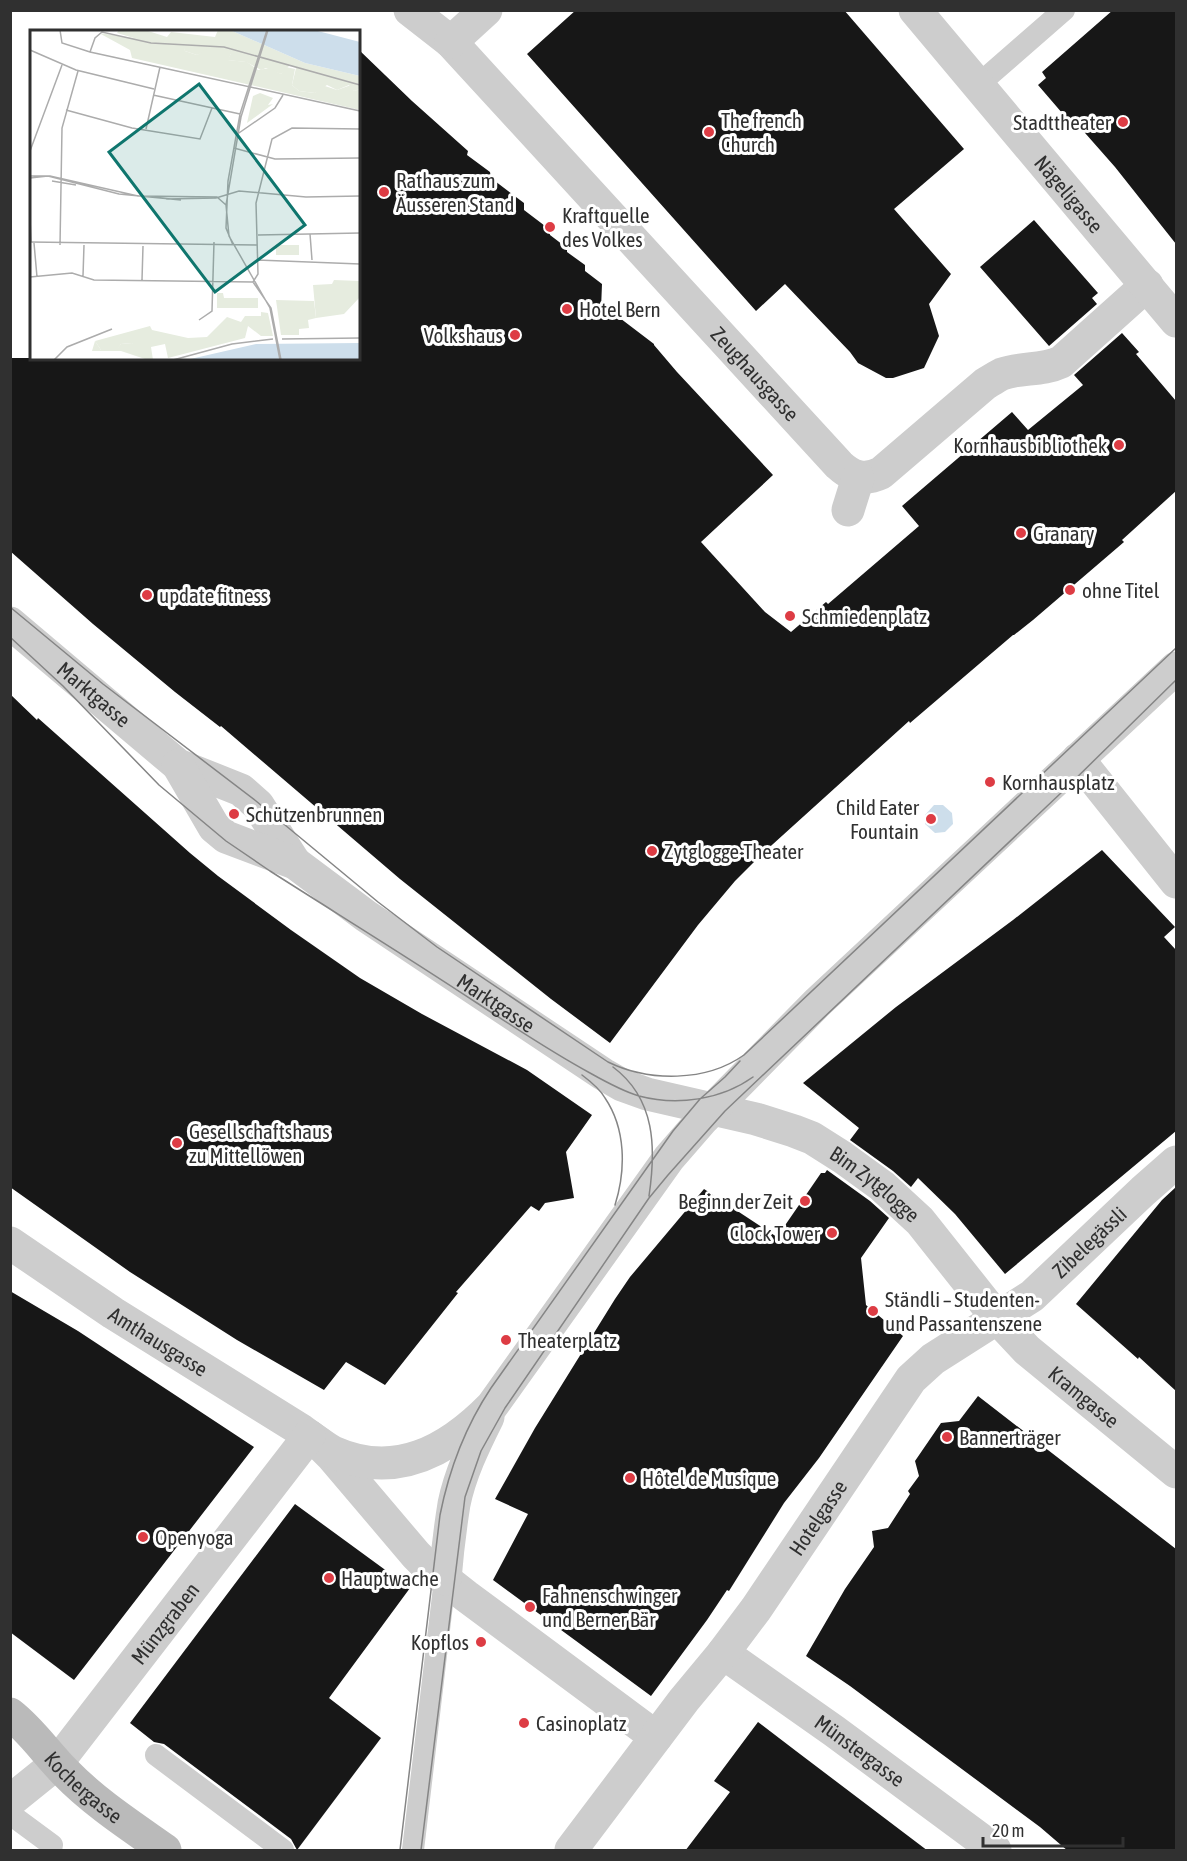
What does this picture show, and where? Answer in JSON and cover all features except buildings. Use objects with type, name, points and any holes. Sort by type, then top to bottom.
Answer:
[{"type":"street","name":"Zeughausgasse","points":[[410,10],[451,42],[838,465],[858,478]]},
{"type":"street","points":[[451,42],[486,10]]},
{"type":"street","name":"Nägeligasse","points":[[915,10],[1176,321]]},
{"type":"street","points":[[848,510],[858,478],[874,476],[881,472],[985,384],[1001,375],[1018,370],[1052,366],[1060,362],[1147,285]]},
{"type":"street","name":"Marktgasse","points":[[10,623],[178,765],[241,790],[258,805],[295,863]]},
{"type":"street","points":[[309,1436],[332,1452],[361,1462],[378,1463],[404,1461],[424,1455],[459,1436],[501,1395],[669,1158],[714,1108],[817,1003],[1176,668]]},
{"type":"street","points":[[1078,759],[1176,882]]},
{"type":"street","name":"Marktgasse","points":[[178,765],[214,827],[226,837],[295,863],[366,916],[603,1074],[634,1090],[714,1108]]},
{"type":"street","name":"Bim Zytglogge","points":[[714,1108],[812,1138],[874,1180],[920,1221],[997,1318]]},
{"type":"street","name":"Zibelegässli","points":[[997,1318],[1032,1296],[1176,1162]]},
{"type":"street","name":"Amthausgasse","points":[[10,1243],[113,1313],[309,1436]]},
{"type":"street","name":"Kramgasse","points":[[997,1318],[1027,1350],[1176,1472]]},
{"type":"street","name":"Hotelgasse","points":[[656,1737],[756,1609],[912,1379],[933,1359],[997,1318]]},
{"type":"street","points":[[445,1579],[452,1518],[459,1486],[474,1444],[501,1395]]},
{"type":"street","points":[[309,1436],[332,1456],[416,1555],[656,1737],[571,1851]]},
{"type":"street","name":"Münzgraben","points":[[10,1801],[57,1763],[309,1436]]},
{"type":"street","name":"Münstergasse","points":[[723,1653],[834,1731],[995,1851]]},
{"type":"street","name":"Kochergasse","points":[[10,1714],[86,1791],[165,1851]]},
{"type":"lane","points":[[978,85],[1064,10]]},
{"type":"lane","points":[[413,1851],[445,1579]]},
{"type":"lane","points":[[156,1755],[283,1851]]},
{"type":"lane","points":[[10,1814],[52,1845]]},
{"type":"water","name":"Child Eater Fountain","points":[[934,805],[943,805],[952,813],[953,824],[945,832],[935,833],[925,824],[925,815]]},
{"type":"tram line","points":[[10,607],[103,684],[256,801],[378,902],[437,947],[608,1062],[624,1069],[659,1076],[695,1074],[712,1070],[744,1055],[1176,648]]},
{"type":"tram line","points":[[10,637],[63,686],[159,785],[226,841],[561,1057],[620,1089],[653,1099],[683,1100],[713,1096],[753,1077]]},
{"type":"tram line","points":[[421,1850],[465,1497],[481,1451],[505,1408],[649,1198],[725,1111],[1062,792],[1176,680]]},
{"type":"tram line","points":[[400,1850],[440,1515],[453,1465],[466,1433],[491,1388],[673,1131],[700,1099],[740,1061]]},
{"type":"tram line","points":[[613,1067],[638,1094],[650,1126],[652,1161],[649,1196]]},
{"type":"tram line","points":[[582,1075],[603,1095],[617,1123],[622,1164],[615,1205]]},
{"type":"place","name":"Stadttheater","points":[[1123,122]]},
{"type":"place","name":"The french Church","points":[[709,132]]},
{"type":"place","name":"Rathaus zum Äusseren Stand","points":[[384,192]]},
{"type":"place","name":"Kraftquelle des Volkes","points":[[550,227]]},
{"type":"place","name":"Hotel Bern","points":[[567,309]]},
{"type":"place","name":"Volkshaus","points":[[515,335]]},
{"type":"place","name":"Kornhausbibliothek","points":[[1119,445]]},
{"type":"place","name":"Granary","points":[[1021,533]]},
{"type":"place","name":"ohne Titel","points":[[1070,590]]},
{"type":"place","name":"update fitness","points":[[147,595]]},
{"type":"place","name":"Schmiedenplatz","points":[[790,616]]},
{"type":"place","name":"Kornhausplatz","points":[[990,782]]},
{"type":"place","name":"Schützenbrunnen","points":[[234,814]]},
{"type":"place","name":"Child Eater Fountain","points":[[931,819]]},
{"type":"place","name":"Zytglogge-Theater","points":[[652,851]]},
{"type":"place","name":"Gesellschaftshaus zu Mittellöwen","points":[[177,1143]]},
{"type":"place","name":"Beginn der Zeit","points":[[805,1201]]},
{"type":"place","name":"Clock Tower","points":[[832,1233]]},
{"type":"place","name":"Ständli – Studenten- und Passantenszene","points":[[873,1311]]},
{"type":"place","name":"Theaterplatz","points":[[506,1340]]},
{"type":"place","name":"Bannerträger","points":[[947,1437]]},
{"type":"place","name":"Hôtel de Musique","points":[[630,1478]]},
{"type":"place","name":"Openyoga","points":[[143,1537]]},
{"type":"place","name":"Hauptwache","points":[[329,1578]]},
{"type":"place","name":"Fahnenschwinger und Berner Bär","points":[[530,1607]]},
{"type":"place","name":"Kopflos","points":[[481,1642]]},
{"type":"place","name":"Casinoplatz","points":[[524,1723]]}]
